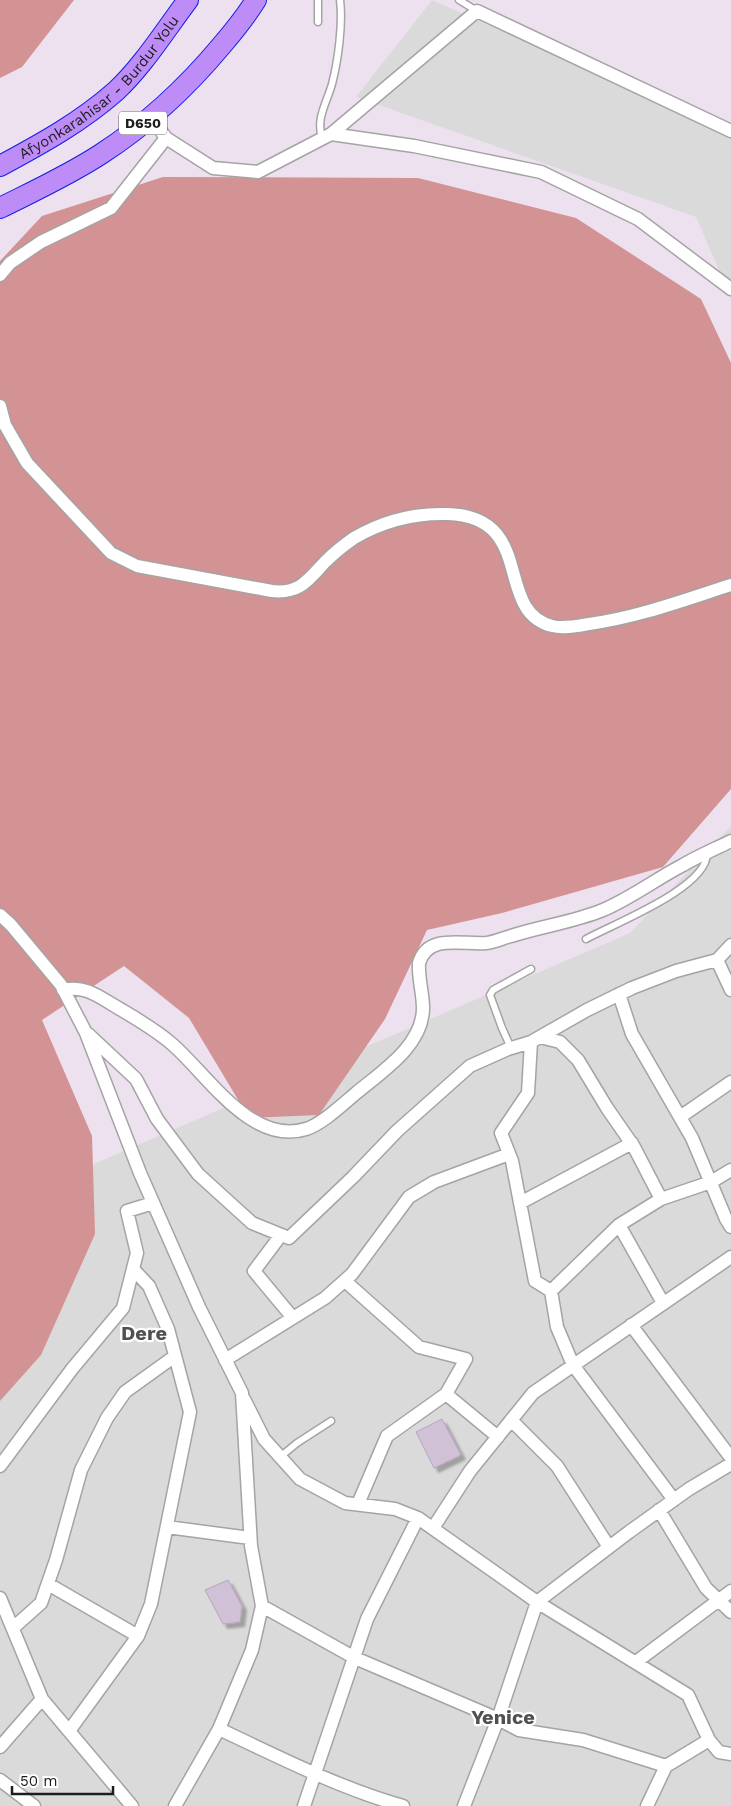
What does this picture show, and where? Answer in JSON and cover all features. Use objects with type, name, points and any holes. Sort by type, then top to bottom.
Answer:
[{"type":"highway","name":"Afyonkarahisar - Burdur Yolu","points":[[0,166],[49,140],[76,123],[117,90],[142,61],[188,0]]},
{"type":"highway","name":"D650","points":[[0,208],[64,176],[102,154],[151,117],[203,68],[250,11],[256,0]]},
{"type":"street","points":[[151,117],[166,138],[214,168],[258,172],[326,137],[477,11],[731,131]]},
{"type":"street","points":[[326,137],[414,146],[541,172],[638,219],[731,289]]},
{"type":"street","points":[[0,275],[10,263],[41,242],[111,208],[166,138]]},
{"type":"street","points":[[0,406],[5,425],[27,463],[111,554],[137,566],[272,591],[287,591],[302,586],[309,581],[339,550],[368,530],[398,519],[446,514],[473,519],[494,531],[505,546],[523,604],[536,619],[552,626],[570,627],[622,618],[673,605],[731,585]]},
{"type":"street","points":[[63,990],[80,988],[146,1024],[183,1054],[216,1090],[264,1126],[284,1131],[304,1129],[314,1125],[352,1096],[410,1045],[422,1019],[423,1008],[419,963],[428,949],[437,944],[453,942],[479,943],[494,941],[540,926],[591,914],[620,901],[683,864],[731,841]]},
{"type":"street","points":[[0,915],[63,990],[86,1032],[153,1203],[199,1307],[264,1439],[300,1479],[345,1502],[395,1509],[418,1518],[537,1602],[688,1694],[709,1740],[719,1752],[731,1754]]},
{"type":"street","points":[[86,1032],[136,1079],[157,1119],[198,1174],[252,1223],[289,1238],[353,1178],[397,1131],[470,1066],[536,1039],[619,994],[676,971],[717,960],[731,945]]},
{"type":"street","points":[[717,960],[731,990]]},
{"type":"street","points":[[619,994],[632,1034],[692,1138],[731,1228]]},
{"type":"street","points":[[536,1039],[560,1042],[578,1060],[607,1108],[632,1143],[661,1199]]},
{"type":"street","points":[[536,1039],[528,1093],[501,1133],[509,1154],[535,1281],[551,1291],[557,1327],[573,1365],[674,1500]]},
{"type":"street","points":[[680,1117],[731,1082]]},
{"type":"street","points":[[520,1202],[632,1143]]},
{"type":"street","points":[[225,1360],[325,1298],[345,1281],[409,1197],[434,1182],[509,1154]]},
{"type":"street","points":[[551,1291],[619,1225],[661,1199],[710,1182],[731,1170]]},
{"type":"street","points":[[0,1466],[72,1369],[123,1308],[137,1253],[128,1211],[153,1203]]},
{"type":"street","points":[[619,1225],[663,1303]]},
{"type":"street","points":[[282,1235],[254,1270],[293,1318]]},
{"type":"street","points":[[433,1528],[470,1471],[533,1393],[731,1257]]},
{"type":"street","points":[[69,1731],[138,1636],[151,1604],[190,1412],[168,1329],[150,1286],[134,1270]]},
{"type":"street","points":[[345,1281],[419,1347],[466,1359],[446,1394],[387,1436],[358,1504]]},
{"type":"street","points":[[631,1325],[731,1458]]},
{"type":"street","points":[[13,1628],[41,1603],[56,1560],[81,1470],[107,1418],[124,1392],[175,1356]]},
{"type":"street","points":[[175,1806],[219,1729],[252,1650],[262,1606],[250,1538],[242,1393]]},
{"type":"street","points":[[446,1394],[498,1437]]},
{"type":"street","points":[[511,1420],[557,1466],[609,1547]]},
{"type":"street","points":[[464,1806],[498,1719],[537,1602],[659,1510],[731,1464]]},
{"type":"street","points":[[659,1510],[706,1588],[731,1612]]},
{"type":"street","points":[[304,1806],[367,1618],[418,1518]]},
{"type":"street","points":[[167,1527],[250,1538]]},
{"type":"street","points":[[48,1584],[138,1636]]},
{"type":"street","points":[[636,1662],[731,1591]]},
{"type":"street","points":[[0,1598],[42,1699],[132,1806]]},
{"type":"street","points":[[262,1606],[355,1658],[498,1719],[519,1730],[583,1740],[666,1766]]},
{"type":"street","points":[[0,1746],[42,1699]]},
{"type":"street","points":[[219,1729],[314,1774],[369,1796],[403,1806]]},
{"type":"street","points":[[646,1806],[666,1766],[709,1740]]},
{"type":"street","points":[[0,1780],[34,1806]]},
{"type":"lane","points":[[318,0],[318,22]]},
{"type":"lane","points":[[326,137],[320,118],[328,98],[336,68],[340,0]]},
{"type":"lane","points":[[459,0],[477,11]]},
{"type":"lane","points":[[586,939],[666,898],[702,870],[707,860],[707,853]]},
{"type":"lane","points":[[511,1048],[490,995],[493,990],[531,969]]},
{"type":"lane","points":[[280,1457],[297,1443],[331,1421]]},
{"type":"shaded area","points":[[0,0],[74,0],[22,67],[0,78]]},
{"type":"shaded area","points":[[432,0],[731,131],[731,299],[696,217],[356,97]]},
{"type":"shaded area","points":[[163,177],[418,178],[576,218],[701,299],[731,363],[731,789],[663,867],[502,913],[427,930],[385,1019],[319,1115],[249,1118],[189,1018],[124,966],[42,1020],[92,1136],[95,1234],[41,1355],[0,1401],[0,261],[42,216]]},
{"type":"shaded area","points":[[731,826],[731,1806],[0,1806],[0,1301],[68,1175],[630,933]]},
{"type":"building","points":[[442,1419],[461,1455],[434,1468],[416,1432]]},
{"type":"building","points":[[228,1580],[242,1606],[240,1622],[223,1624],[205,1590]]},
{"type":"district","name":"Dere","points":[[144,1333]]},
{"type":"district","name":"Yenice","points":[[503,1717]]}]
